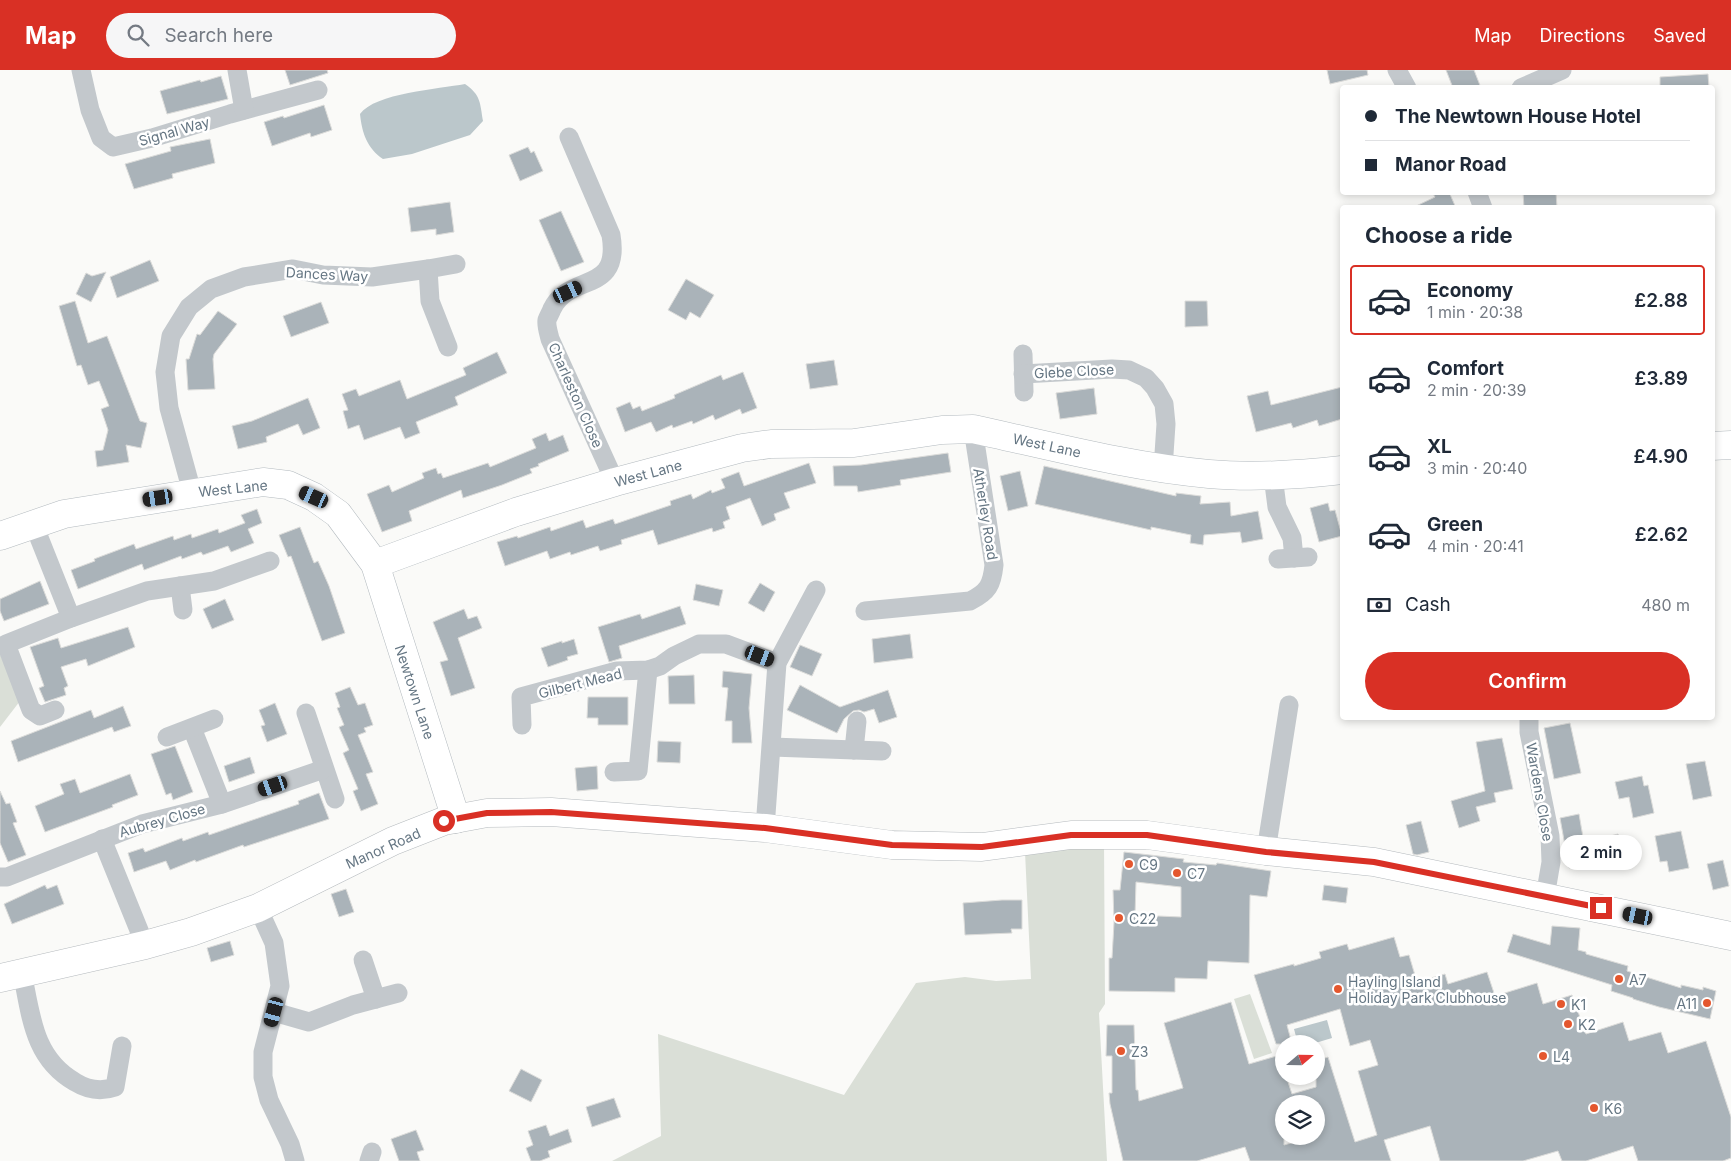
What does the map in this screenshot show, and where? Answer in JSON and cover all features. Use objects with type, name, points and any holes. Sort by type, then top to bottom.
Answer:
[{"type":"main road","name":"West Lane","points":[[0,536],[64,514],[263,482],[288,485],[314,497],[338,514],[375,564],[514,512],[615,482],[752,446],[854,442],[942,430],[973,430],[1162,469],[1211,474],[1272,476],[1340,470]]},
{"type":"main road","points":[[1715,446],[1731,445]]},
{"type":"main road","name":"Newtown Lane","points":[[375,564],[456,819]]},
{"type":"main road","name":"Manor Road","points":[[11,975],[145,945],[191,932],[258,908],[393,841],[444,821],[487,813],[551,812],[765,828],[892,845],[982,847],[1071,835],[1147,835],[1266,852],[1374,862],[1731,936]]},
{"type":"street","name":"Signal Way","points":[[81,70],[90,110],[101,138],[113,147],[152,138],[318,90]]},
{"type":"street","points":[[237,70],[244,110]]},
{"type":"street","points":[[1397,70],[1405,85]]},
{"type":"street","points":[[1528,85],[1562,70]]},
{"type":"street","name":"Charleston Close","points":[[569,137],[611,235],[614,252],[609,268],[600,277],[568,292],[555,304],[547,320],[550,340],[615,482]]},
{"type":"street","name":"Dances Way","points":[[192,492],[169,408],[165,372],[171,336],[189,307],[211,289],[244,277],[294,269],[323,275],[372,276],[456,264]]},
{"type":"street","points":[[428,269],[430,301],[448,346]]},
{"type":"street","name":"Glebe Close","points":[[1023,354],[1024,383],[1112,369],[1129,370],[1146,378],[1156,388],[1164,404],[1166,424],[1162,469]]},
{"type":"street","name":"Atherley Road","points":[[864,611],[970,601],[983,595],[993,581],[994,565],[973,430]]},
{"type":"street","points":[[1272,476],[1277,507],[1292,538],[1293,558]]},
{"type":"street","points":[[34,525],[71,618]]},
{"type":"street","points":[[55,710],[40,716],[31,710],[3,646],[71,618],[147,591],[214,581],[270,561]]},
{"type":"street","points":[[180,586],[183,610]]},
{"type":"street","points":[[765,828],[777,663],[816,590]]},
{"type":"street","name":"Gilbert Mead","points":[[522,725],[521,697],[617,671],[648,670],[660,666],[674,656],[699,644],[726,644],[777,663]]},
{"type":"street","points":[[614,772],[638,771],[648,670]]},
{"type":"street","points":[[1266,852],[1289,705]]},
{"type":"street","points":[[306,713],[318,745],[334,799]]},
{"type":"street","points":[[167,737],[214,719]]},
{"type":"street","name":"Wardens Close","points":[[1529,720],[1529,732],[1550,836],[1551,862],[1545,897]]},
{"type":"street","points":[[854,750],[857,721]]},
{"type":"street","name":"Aubrey Close","points":[[192,728],[222,804]]},
{"type":"street","points":[[772,747],[882,751]]},
{"type":"street","name":"Aubrey Close","points":[[0,877],[6,878],[142,824],[222,804],[324,769]]},
{"type":"street","name":"Aubrey Close","points":[[102,839],[145,945]]},
{"type":"street","points":[[258,908],[274,943],[280,986],[262,1052],[263,1077],[269,1100],[290,1144],[295,1161]]},
{"type":"street","points":[[363,960],[376,999]]},
{"type":"street","points":[[11,975],[42,1051],[67,1078],[84,1087],[104,1091],[115,1087],[122,1046]]},
{"type":"street","points":[[274,1012],[309,1022],[353,1005],[398,993]]},
{"type":"shaded area","points":[[465,84],[477,96],[483,121],[470,135],[412,154],[383,159],[366,140],[360,114],[368,107],[379,101],[408,93]]},
{"type":"shaded area","points":[[0,654],[20,701],[0,727]]},
{"type":"shaded area","points":[[1104,841],[1105,1004],[1099,1013],[1107,1161],[612,1161],[661,1136],[658,1034],[844,1095],[916,983],[965,977],[996,981],[1031,979],[1025,852]]},
{"type":"shaded area","points":[[1250,994],[1272,1053],[1254,1059],[1234,999]]},
{"type":"shaded area","points":[[1327,1020],[1332,1038],[1325,1040],[1325,1035],[1296,1035],[1294,1029]]},
{"type":"building","points":[[285,70],[327,70],[328,73],[290,85]]},
{"type":"building","points":[[1327,70],[1367,70],[1368,75],[1330,84]]},
{"type":"building","points":[[1446,70],[1474,70],[1480,85],[1452,85]]},
{"type":"building","points":[[1708,74],[1709,85],[1660,85],[1660,77]]},
{"type":"building","points":[[221,76],[228,99],[167,114],[160,91]]},
{"type":"building","points":[[324,105],[332,130],[311,137],[310,133],[272,146],[264,122],[283,116],[284,118]]},
{"type":"building","points":[[210,139],[215,163],[172,174],[173,178],[134,189],[125,164],[171,151],[170,147]]},
{"type":"building","points":[[528,147],[531,153],[534,151],[543,171],[520,181],[509,155]]},
{"type":"building","points":[[1434,195],[1450,195],[1455,205],[1418,205],[1435,197]]},
{"type":"building","points":[[1523,195],[1556,195],[1557,205],[1524,205]]},
{"type":"building","points":[[450,202],[454,232],[436,235],[436,229],[411,232],[408,208]]},
{"type":"building","points":[[561,211],[584,262],[561,271],[539,220]]},
{"type":"building","points":[[150,260],[159,281],[117,298],[110,277]]},
{"type":"building","points":[[106,272],[91,302],[76,294],[86,273],[92,276]]},
{"type":"building","points":[[686,279],[714,295],[700,318],[690,312],[686,320],[668,310]]},
{"type":"building","points":[[75,301],[88,343],[107,336],[140,421],[147,423],[141,448],[126,445],[129,462],[97,467],[95,451],[103,450],[108,430],[101,409],[109,406],[99,381],[88,385],[81,365],[77,366],[59,306]]},
{"type":"building","points":[[1185,301],[1207,301],[1208,326],[1185,327]]},
{"type":"building","points":[[321,302],[329,323],[291,337],[283,316]]},
{"type":"building","points":[[218,311],[237,324],[214,354],[215,389],[188,390],[186,359],[189,359],[197,334],[200,335]]},
{"type":"building","points":[[497,352],[507,373],[455,397],[458,405],[416,422],[420,433],[405,439],[400,427],[364,440],[359,425],[348,429],[343,411],[348,410],[342,394],[356,389],[359,396],[400,380],[407,399],[466,375],[463,368]]},
{"type":"building","points":[[834,360],[838,385],[810,389],[806,364]]},
{"type":"building","points":[[743,372],[757,408],[742,414],[740,409],[715,420],[713,415],[693,424],[692,421],[673,428],[672,425],[656,432],[651,422],[625,432],[616,408],[630,402],[633,409],[640,406],[642,411],[675,398],[674,395],[721,375],[723,380]]},
{"type":"building","points":[[1094,388],[1097,414],[1060,419],[1056,393]]},
{"type":"building","points":[[1340,388],[1340,420],[1319,426],[1317,420],[1293,428],[1291,423],[1256,432],[1247,396],[1268,391],[1271,405]]},
{"type":"building","points":[[308,398],[320,428],[303,435],[298,424],[266,437],[267,442],[238,449],[232,426],[252,421]]},
{"type":"building","points":[[546,433],[549,441],[563,435],[569,451],[538,464],[539,466],[530,469],[532,473],[502,485],[463,498],[461,490],[409,511],[412,521],[382,532],[367,494],[389,485],[392,492],[424,478],[422,473],[436,468],[438,474],[441,473],[443,478],[488,463],[490,467],[536,448],[532,439]]},
{"type":"building","points":[[948,453],[951,472],[900,480],[901,485],[858,492],[857,486],[834,486],[833,466],[861,465]]},
{"type":"building","points":[[809,463],[816,483],[784,493],[790,508],[774,514],[776,520],[762,526],[750,498],[726,507],[730,519],[723,522],[725,528],[713,532],[712,528],[658,545],[653,530],[621,540],[622,544],[600,551],[598,546],[571,555],[570,552],[550,559],[547,551],[505,566],[497,542],[517,536],[518,538],[550,527],[551,531],[583,520],[586,528],[613,519],[615,524],[671,505],[670,501],[691,494],[693,499],[711,490],[712,493],[725,488],[721,479],[739,472],[744,486]]},
{"type":"building","points":[[1044,466],[1176,496],[1176,493],[1201,496],[1200,504],[1230,502],[1231,516],[1258,511],[1263,539],[1242,543],[1240,532],[1204,535],[1203,545],[1190,543],[1191,535],[1151,527],[1151,530],[1035,504]]},
{"type":"building","points":[[1020,471],[1028,506],[1008,511],[1000,476]]},
{"type":"building","points":[[1328,503],[1330,511],[1335,510],[1340,537],[1319,542],[1310,508]]},
{"type":"building","points":[[257,509],[262,523],[248,529],[254,543],[231,552],[228,546],[203,555],[201,552],[182,559],[181,556],[144,570],[142,564],[78,589],[71,570],[95,561],[94,559],[134,544],[136,549],[173,536],[174,540],[191,534],[192,538],[218,529],[219,533],[245,523],[241,515]]},
{"type":"building","points":[[300,527],[314,563],[318,561],[329,586],[345,633],[322,641],[291,556],[288,557],[279,535]]},
{"type":"building","points":[[40,581],[49,604],[4,621],[0,611],[0,599]]},
{"type":"building","points":[[760,583],[775,592],[764,612],[748,603]]},
{"type":"building","points":[[696,584],[723,590],[719,606],[693,600]]},
{"type":"building","points":[[225,599],[234,620],[212,629],[203,609]]},
{"type":"building","points":[[680,606],[686,624],[619,646],[622,658],[609,662],[598,627],[640,614],[642,619]]},
{"type":"building","points":[[464,609],[468,619],[477,616],[482,628],[458,638],[475,688],[451,696],[440,662],[448,660],[433,622]]},
{"type":"building","points":[[128,627],[135,647],[88,666],[86,659],[61,667],[68,686],[64,688],[66,695],[45,702],[39,688],[44,686],[30,647],[58,638],[61,648]]},
{"type":"building","points":[[910,634],[913,658],[874,663],[872,639]]},
{"type":"building","points":[[574,639],[578,654],[567,657],[568,660],[548,667],[541,648]]},
{"type":"building","points":[[800,645],[822,654],[812,676],[790,667]]},
{"type":"building","points":[[723,671],[752,674],[749,708],[752,743],[732,743],[732,721],[725,721],[728,688],[722,687]]},
{"type":"building","points":[[694,675],[695,704],[669,704],[668,676]]},
{"type":"building","points":[[800,685],[840,707],[888,690],[897,717],[879,723],[874,709],[864,712],[859,710],[853,711],[844,719],[837,733],[787,710]]},
{"type":"building","points":[[350,687],[358,705],[365,703],[373,725],[364,728],[366,732],[358,735],[373,772],[366,774],[378,804],[361,811],[353,791],[358,789],[343,753],[349,750],[339,727],[344,725],[337,708],[340,707],[335,693]]},
{"type":"building","points":[[588,697],[628,697],[628,725],[598,725],[598,718],[587,718]]},
{"type":"building","points":[[275,703],[287,734],[267,742],[261,726],[265,725],[259,710]]},
{"type":"building","points":[[123,706],[131,726],[114,732],[112,727],[18,762],[11,741],[91,710],[94,718]]},
{"type":"building","points":[[1570,723],[1581,773],[1554,779],[1544,728]]},
{"type":"building","points":[[1502,738],[1513,789],[1494,793],[1496,802],[1476,807],[1480,821],[1459,828],[1451,801],[1485,791],[1476,742]]},
{"type":"building","points":[[658,741],[681,742],[680,763],[657,762]]},
{"type":"building","points":[[175,746],[193,792],[173,800],[171,793],[166,795],[151,754]]},
{"type":"building","points":[[250,757],[255,773],[229,782],[224,766]]},
{"type":"building","points":[[1705,761],[1712,796],[1693,800],[1686,764]]},
{"type":"building","points":[[597,766],[598,789],[577,791],[575,768]]},
{"type":"building","points":[[130,774],[138,795],[112,805],[113,807],[45,832],[35,806],[64,794],[60,784],[75,779],[80,793]]},
{"type":"building","points":[[1642,776],[1644,786],[1648,785],[1654,813],[1633,818],[1629,797],[1619,799],[1615,782]]},
{"type":"building","points":[[0,791],[6,804],[10,803],[17,822],[13,823],[26,855],[8,862],[0,843]]},
{"type":"building","points":[[319,793],[329,819],[244,847],[243,845],[196,862],[195,860],[170,870],[166,861],[134,872],[128,853],[143,848],[145,852],[182,838],[183,841],[208,832],[209,835],[299,804],[298,801]]},
{"type":"building","points":[[1579,814],[1584,843],[1618,834],[1625,858],[1604,864],[1604,861],[1569,868],[1560,818]]},
{"type":"building","points":[[1421,821],[1429,852],[1417,855],[1413,854],[1406,825]]},
{"type":"building","points":[[1681,831],[1689,868],[1669,872],[1667,861],[1660,862],[1655,836]]},
{"type":"building","points":[[1124,852],[1184,859],[1183,862],[1216,865],[1217,863],[1271,871],[1267,897],[1250,895],[1249,963],[1208,961],[1207,979],[1175,978],[1175,992],[1109,991],[1109,958],[1112,958],[1114,923],[1113,890],[1120,890]],"holes":[[[1136,882],[1181,887],[1181,917],[1135,915]]]},
{"type":"building","points":[[1723,860],[1729,886],[1713,890],[1707,864]]},
{"type":"building","points":[[45,885],[47,889],[57,885],[64,904],[12,924],[4,904]]},
{"type":"building","points":[[1324,885],[1348,888],[1346,903],[1322,900]]},
{"type":"building","points":[[346,889],[354,912],[339,917],[331,894]]},
{"type":"building","points":[[1022,900],[1022,929],[1011,929],[1012,933],[965,935],[963,903]]},
{"type":"building","points":[[1552,926],[1580,928],[1578,950],[1628,966],[1627,971],[1681,988],[1681,985],[1703,990],[1703,987],[1716,991],[1710,1019],[1633,999],[1611,991],[1612,985],[1507,952],[1513,934],[1550,945]]},
{"type":"building","points":[[1394,937],[1400,957],[1409,955],[1417,982],[1445,974],[1448,984],[1487,972],[1495,996],[1537,983],[1543,1004],[1572,995],[1586,1034],[1623,1022],[1629,1041],[1661,1032],[1668,1053],[1706,1041],[1731,1117],[1731,1158],[1723,1161],[1638,1161],[1633,1146],[1586,1161],[1562,1161],[1558,1151],[1523,1161],[1440,1161],[1430,1126],[1384,1140],[1391,1161],[1250,1161],[1245,1147],[1197,1161],[1123,1161],[1110,1104],[1109,1093],[1112,1093],[1112,1056],[1106,1056],[1107,1025],[1134,1025],[1136,1090],[1138,1090],[1139,1101],[1183,1088],[1164,1023],[1231,1002],[1249,1064],[1275,1056],[1275,1085],[1289,1085],[1292,1094],[1316,1087],[1316,1085],[1325,1085],[1325,1058],[1328,1057],[1355,1142],[1377,1135],[1358,1071],[1378,1065],[1370,1040],[1350,1046],[1340,1009],[1287,1025],[1290,1035],[1275,1035],[1275,1041],[1254,975],[1321,958],[1319,952],[1347,944],[1349,950]]},
{"type":"building","points":[[230,941],[234,955],[211,962],[207,948]]},
{"type":"building","points":[[521,1069],[542,1080],[531,1102],[509,1091]]},
{"type":"building","points":[[614,1098],[621,1117],[592,1127],[586,1107]]},
{"type":"building","points":[[546,1125],[550,1136],[568,1129],[572,1142],[548,1151],[550,1157],[540,1161],[531,1161],[526,1148],[533,1145],[528,1131]]},
{"type":"building","points":[[416,1130],[424,1150],[417,1152],[420,1161],[399,1161],[391,1139]]},
{"type":"place","name":"C9","points":[[1129,864]]},
{"type":"place","name":"C7","points":[[1177,873]]},
{"type":"place","name":"C22","points":[[1119,918]]},
{"type":"place","name":"A7","points":[[1619,979]]},
{"type":"place","name":"Hayling Island Holiday Park Clubhouse","points":[[1338,989]]},
{"type":"place","name":"A11","points":[[1707,1003]]},
{"type":"place","name":"K1","points":[[1561,1004]]},
{"type":"place","name":"K2","points":[[1568,1024]]},
{"type":"place","name":"Z3","points":[[1121,1051]]},
{"type":"place","name":"L4","points":[[1543,1056]]},
{"type":"place","name":"K6","points":[[1594,1108]]},
{"type":"route","points":[[444,821],[487,813],[551,812],[765,828],[892,845],[982,847],[1071,835],[1147,835],[1266,852],[1374,862],[1601,908]]}]
